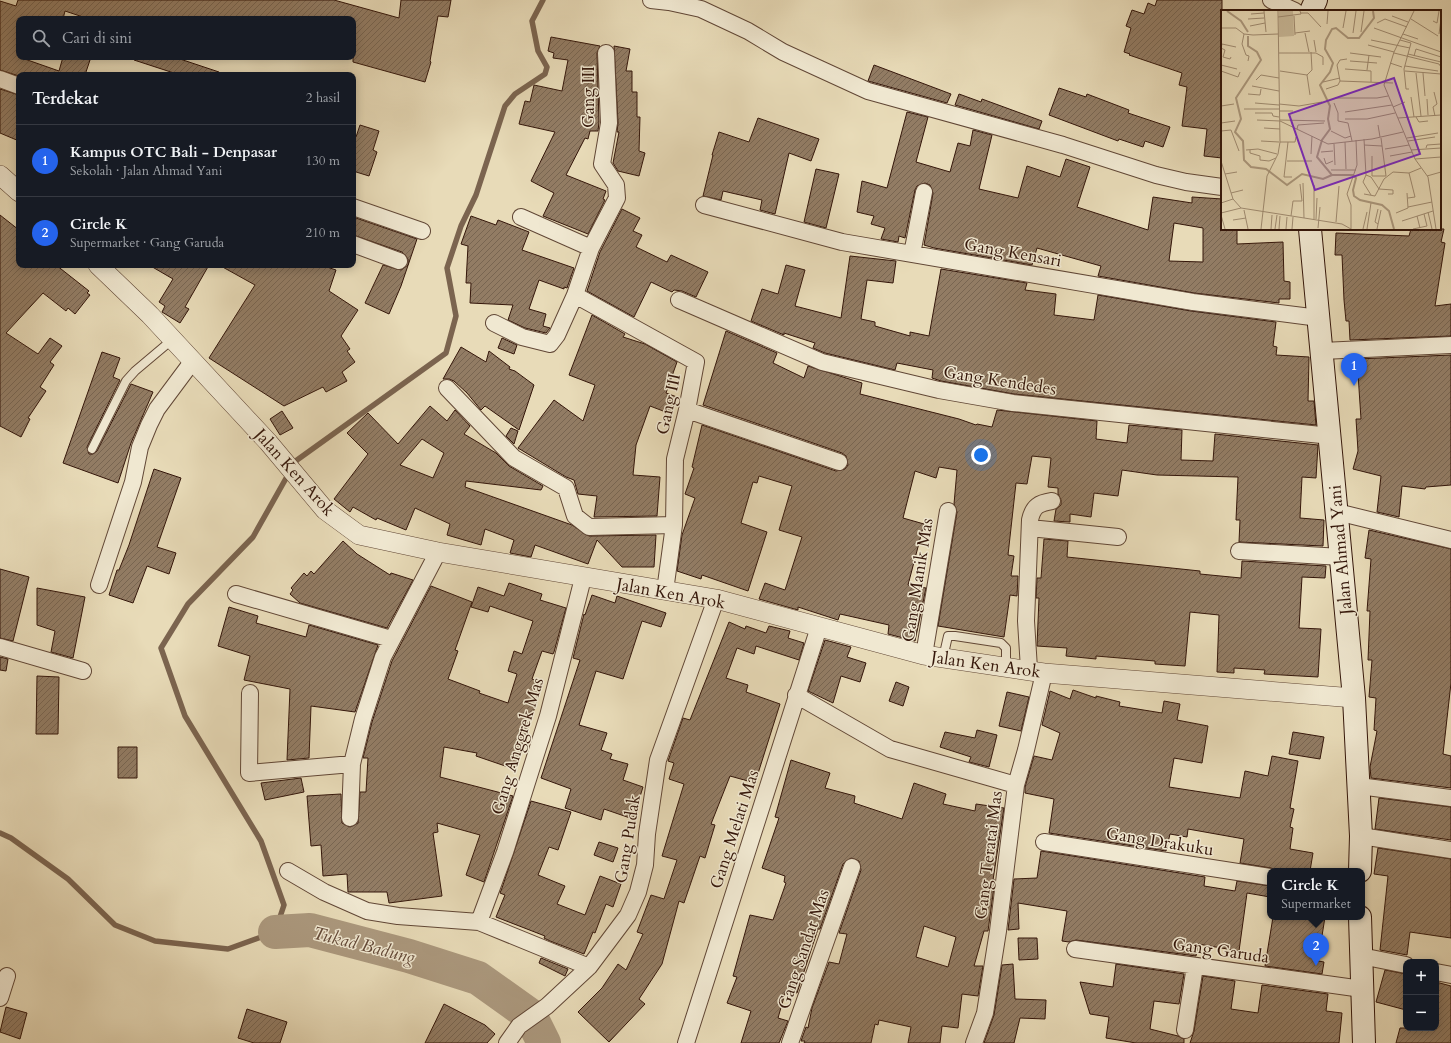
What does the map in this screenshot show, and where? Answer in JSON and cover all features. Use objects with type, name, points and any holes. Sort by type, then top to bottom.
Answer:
[{"type":"main road","points":[[1311,10],[1316,0]]},
{"type":"main road","name":"Jalan Ahmad Yani","points":[[1310,230],[1354,698],[1361,836],[1360,868]]},
{"type":"main road","points":[[1360,920],[1364,1043]]},
{"type":"street","points":[[651,0],[669,2],[701,9],[748,31],[783,52],[868,91],[1057,143],[1156,174],[1186,182],[1221,187]]},
{"type":"street","points":[[1271,0],[1293,10]]},
{"type":"street","name":"Gang III","points":[[494,323],[522,337],[550,344],[557,335],[575,295],[591,248],[617,198],[616,185],[602,164],[609,123],[606,53]]},
{"type":"street","points":[[0,79],[16,85]]},
{"type":"street","points":[[0,175],[16,189]]},
{"type":"street","points":[[912,254],[924,192]]},
{"type":"street","name":"Gang Kensari","points":[[704,205],[842,242],[1193,302],[1319,318]]},
{"type":"street","points":[[356,208],[422,231]]},
{"type":"street","points":[[521,218],[591,248]]},
{"type":"street","points":[[356,245],[399,261]]},
{"type":"street","name":"Jalan Ken Arok","points":[[101,268],[173,339],[192,362],[277,452],[325,510],[359,535],[438,552],[583,578],[716,599],[924,655],[1037,671],[1354,698]]},
{"type":"street","name":"Gang III","points":[[575,295],[696,362],[687,410],[675,459],[674,525],[665,591]]},
{"type":"street","name":"Gang Kendedes","points":[[679,300],[822,362],[939,390],[1013,403],[1330,436]]},
{"type":"street","points":[[1322,351],[1451,345]]},
{"type":"street","points":[[99,584],[133,482],[140,447],[148,425],[157,409],[192,362]]},
{"type":"street","points":[[447,388],[514,458],[566,488],[575,516],[588,526],[674,525]]},
{"type":"street","points":[[687,410],[839,462]]},
{"type":"street","name":"Gang Teratai Mas","points":[[974,1043],[985,1013],[998,931],[1016,785],[1026,750],[1037,671],[1026,621],[1032,512],[1041,503],[1052,501]]},
{"type":"street","name":"Gang Manik Mas","points":[[924,655],[948,511]]},
{"type":"street","points":[[1337,512],[1451,540]]},
{"type":"street","points":[[1030,528],[1118,537]]},
{"type":"street","points":[[1239,551],[1341,557]]},
{"type":"street","points":[[350,818],[352,764],[383,657],[391,639],[438,552]]},
{"type":"street","name":"Gang Anggrek Mas","points":[[479,922],[505,852],[548,716],[583,578]]},
{"type":"street","points":[[236,594],[391,639]]},
{"type":"street","name":"Gang Pudak","points":[[507,1043],[520,1026],[547,1006],[589,967],[628,915],[638,892],[645,865],[647,834],[658,760],[716,599]]},
{"type":"street","name":"Gang Melati Mas","points":[[686,1043],[819,627]]},
{"type":"street","points":[[0,647],[83,671]]},
{"type":"street","points":[[250,693],[249,773],[352,764]]},
{"type":"street","points":[[796,696],[890,749],[1016,785]]},
{"type":"street","points":[[1359,786],[1451,798]]},
{"type":"street","points":[[1361,836],[1451,850]]},
{"type":"street","name":"Gang Drakuku","points":[[1044,842],[1267,877]]},
{"type":"street","name":"Gang Sandat Mas","points":[[790,1043],[852,867]]},
{"type":"street","points":[[288,871],[324,892],[367,911],[398,916],[479,922],[589,967]]},
{"type":"street","name":"Gang Garuda","points":[[1074,949],[1362,988]]},
{"type":"street","points":[[1361,956],[1403,964]]},
{"type":"street","points":[[1185,1030],[1195,966]]},
{"type":"street","points":[[1439,973],[1451,975]]},
{"type":"street","points":[[0,998],[7,976]]},
{"type":"lane","points":[[92,449],[126,381],[135,371],[173,339]]},
{"type":"building","points":[[18,0],[334,0],[399,18],[401,0],[451,0],[448,17],[438,16],[431,62],[425,82],[353,62],[353,60],[356,60],[356,16],[80,16],[65,11],[64,16],[16,16],[16,60],[28,60],[59,71],[62,60],[90,60],[86,72],[16,72],[16,75],[0,70],[0,1],[16,6]]},
{"type":"building","points":[[1157,0],[1222,0],[1221,158],[1204,156],[1207,129],[1182,126],[1187,87],[1179,85],[1182,73],[1124,52],[1131,28],[1126,26],[1132,10],[1144,14],[1148,3],[1155,6]]},
{"type":"building","points":[[551,37],[600,46],[597,53],[598,131],[590,131],[588,139],[585,138],[566,175],[606,191],[603,199],[605,200],[588,234],[543,216],[554,193],[531,181],[555,132],[519,124],[525,101],[530,102],[534,85],[562,91],[568,60],[553,58],[554,53],[548,51]]},
{"type":"building","points":[[614,46],[630,49],[626,71],[632,71],[632,92],[637,92],[637,117],[640,117],[639,151],[645,153],[639,176],[618,171],[613,163],[619,132],[617,132],[618,123]]},
{"type":"building","points":[[134,60],[183,60],[219,72],[171,72]]},
{"type":"building","points":[[874,65],[951,94],[947,103],[868,81]]},
{"type":"building","points":[[1059,88],[1086,97],[1087,94],[1129,110],[1128,113],[1170,127],[1163,147],[1145,141],[1143,147],[1119,139],[1118,141],[1049,115]]},
{"type":"building","points":[[0,89],[16,94],[16,140],[0,133]]},
{"type":"building","points":[[959,94],[981,102],[982,99],[1042,121],[1039,129],[955,105]]},
{"type":"building","points":[[907,112],[928,117],[916,162],[950,172],[958,143],[970,146],[973,130],[992,135],[979,189],[1018,198],[1027,166],[1060,177],[1066,159],[1090,167],[1077,207],[1148,230],[1153,197],[1192,203],[1192,197],[1221,199],[1221,230],[1237,230],[1237,244],[1283,242],[1284,281],[1290,282],[1290,299],[1279,299],[1279,303],[1194,293],[1098,276],[1101,266],[1037,248],[1032,265],[924,245],[933,193],[930,185],[925,183],[917,186],[915,190],[905,238],[899,236],[898,242],[881,239],[885,228],[871,224],[874,216],[857,212],[862,181],[887,188]],"holes":[[[1174,223],[1203,228],[1203,262],[1169,261]]]},
{"type":"building","points":[[758,118],[819,139],[811,161],[789,153],[775,214],[760,210],[762,200],[723,191],[721,200],[703,196],[712,155],[719,132],[749,142]]},
{"type":"building","points":[[360,125],[379,131],[373,150],[377,152],[369,176],[356,172],[356,137]]},
{"type":"building","points":[[816,169],[839,174],[826,228],[804,222]]},
{"type":"building","points":[[622,209],[640,218],[633,231],[642,235],[636,247],[667,262],[671,255],[708,272],[696,297],[682,291],[674,290],[672,292],[651,282],[634,317],[587,291],[600,252]]},
{"type":"building","points":[[0,215],[16,228],[16,268],[60,268],[89,291],[87,293],[90,295],[75,314],[68,308],[66,311],[43,293],[6,333],[38,354],[50,338],[62,346],[50,362],[54,365],[40,387],[46,391],[28,418],[30,419],[21,437],[0,426]]},
{"type":"building","points":[[471,216],[496,225],[498,220],[529,232],[522,250],[574,268],[567,288],[564,287],[564,289],[539,280],[529,309],[546,314],[543,326],[550,328],[546,333],[525,328],[508,320],[513,305],[470,303],[471,283],[466,283],[468,246],[461,244]]},
{"type":"building","points":[[356,218],[417,239],[401,286],[389,314],[365,303],[383,265],[401,270],[408,265],[408,259],[402,252],[356,236]]},
{"type":"building","points":[[1444,229],[1441,242],[1445,243],[1435,306],[1451,304],[1451,336],[1350,340],[1349,321],[1346,321],[1344,300],[1342,255],[1335,255],[1336,233],[1409,236],[1411,230]]},
{"type":"building","points":[[850,256],[896,261],[893,283],[867,280],[861,319],[875,322],[875,326],[910,336],[910,332],[929,336],[941,269],[1027,283],[1025,290],[1056,294],[1054,315],[1094,320],[1098,295],[1191,311],[1276,322],[1273,346],[1277,347],[1276,355],[1309,357],[1308,401],[1314,401],[1316,425],[1014,394],[941,381],[932,378],[933,370],[897,363],[895,370],[825,353],[813,348],[815,343],[784,333],[784,335],[751,321],[762,289],[778,294],[786,265],[805,270],[795,306],[841,318]]},
{"type":"building","points":[[154,268],[207,268],[185,307],[189,309],[180,323],[162,312],[165,306],[159,302],[173,279]]},
{"type":"building","points":[[224,268],[330,268],[336,270],[329,291],[358,310],[341,336],[350,349],[347,351],[355,362],[342,372],[347,381],[326,392],[323,387],[284,406],[209,358],[255,285]]},
{"type":"building","points":[[592,315],[625,334],[623,337],[645,344],[677,362],[666,393],[677,397],[671,414],[650,406],[636,445],[633,475],[660,477],[657,516],[594,517],[597,496],[578,494],[574,480],[566,477],[518,448],[554,400],[583,421],[595,385],[569,375]]},
{"type":"building","points":[[726,331],[777,353],[773,363],[804,378],[808,366],[862,383],[860,394],[959,419],[976,425],[992,427],[997,410],[1097,421],[1096,439],[1127,443],[1129,425],[1182,430],[1181,460],[1213,461],[1215,434],[1318,445],[1316,478],[1302,477],[1300,518],[1324,520],[1323,546],[1239,542],[1240,520],[1236,520],[1238,477],[1157,475],[1122,470],[1118,496],[1094,493],[1091,517],[1070,514],[1070,522],[1054,521],[1056,509],[1061,505],[1061,500],[1058,494],[1058,488],[1048,487],[1051,458],[1032,456],[1027,484],[1016,483],[1008,555],[1014,556],[1011,576],[1018,576],[1017,596],[1010,595],[1004,637],[938,626],[957,512],[954,504],[957,470],[939,467],[936,478],[915,471],[903,518],[924,524],[908,585],[926,588],[915,641],[888,634],[889,625],[840,614],[838,620],[798,607],[798,610],[759,599],[765,583],[785,590],[802,537],[779,530],[792,486],[759,476],[757,483],[753,482],[741,523],[767,532],[748,591],[702,575],[701,579],[677,571],[682,535],[695,498],[685,494],[694,468],[692,467],[702,425],[836,471],[845,469],[848,465],[846,456],[842,453],[703,405]]},
{"type":"building","points":[[502,338],[517,345],[514,354],[498,348]]},
{"type":"building","points":[[461,347],[486,362],[489,351],[510,367],[509,369],[515,371],[534,385],[519,430],[485,406],[481,410],[467,393],[454,381],[443,379]]},
{"type":"building","points":[[102,352],[120,358],[113,377],[120,380],[87,447],[89,454],[93,454],[97,451],[131,384],[153,392],[131,443],[118,483],[63,463]]},
{"type":"building","points":[[1451,355],[1451,485],[1426,487],[1425,489],[1402,486],[1399,517],[1377,512],[1381,476],[1353,469],[1358,451],[1356,419],[1361,419],[1357,359]]},
{"type":"building","points":[[430,406],[447,421],[455,410],[470,426],[464,434],[496,453],[509,466],[543,486],[541,490],[466,481],[465,487],[572,525],[589,536],[656,535],[654,567],[622,567],[597,540],[588,564],[535,545],[531,557],[510,553],[514,540],[485,529],[481,545],[447,535],[450,524],[415,508],[406,530],[377,518],[376,520],[353,507],[350,512],[334,499],[368,454],[347,433],[368,413],[398,444]],"holes":[[[422,439],[444,453],[433,478],[400,465]]]},
{"type":"building","points":[[282,411],[293,428],[280,435],[270,419]]},
{"type":"building","points":[[511,428],[518,431],[514,444],[506,436]]},
{"type":"building","points":[[154,469],[181,478],[157,547],[176,553],[169,574],[147,566],[133,603],[109,595],[117,570],[119,570],[129,545]]},
{"type":"building","points":[[1369,530],[1451,549],[1451,683],[1443,754],[1451,756],[1451,788],[1371,778],[1370,767],[1377,731],[1374,730],[1376,698],[1369,697],[1372,660],[1368,660],[1370,611],[1367,611],[1371,559],[1365,558]]},
{"type":"building","points":[[1044,539],[1068,541],[1067,557],[1200,571],[1200,574],[1241,578],[1242,561],[1326,566],[1325,578],[1302,577],[1299,628],[1321,629],[1318,677],[1264,674],[1265,670],[1234,668],[1234,673],[1217,672],[1219,615],[1190,612],[1185,666],[1155,664],[1155,661],[1096,656],[1096,659],[1066,656],[1067,648],[1037,646],[1039,598],[1036,598],[1037,578],[1041,578]]},
{"type":"building","points":[[343,541],[357,554],[390,575],[391,573],[413,580],[387,628],[300,603],[290,594],[293,590],[291,588],[304,573],[307,576],[311,571],[314,574]]},
{"type":"building","points":[[0,569],[29,577],[13,641],[0,638]]},
{"type":"building","points":[[509,583],[542,594],[540,600],[566,608],[554,652],[553,654],[542,651],[532,679],[543,683],[514,769],[476,756],[477,753],[444,747],[440,777],[513,796],[484,882],[466,875],[480,835],[437,823],[438,832],[433,833],[442,896],[389,903],[387,892],[348,892],[347,874],[323,876],[321,845],[311,846],[307,796],[341,794],[342,823],[350,827],[358,823],[360,792],[366,792],[368,758],[363,758],[372,722],[392,661],[431,586],[472,602],[455,650],[458,651],[448,679],[480,691],[479,693],[508,703],[517,674],[508,671],[514,651],[522,654],[533,621],[490,606],[488,612],[471,607],[478,587],[504,596]]},
{"type":"building","points":[[37,588],[85,597],[73,658],[51,652],[55,631],[37,625]]},
{"type":"building","points":[[592,595],[615,603],[617,596],[666,613],[661,627],[642,621],[623,679],[596,671],[579,725],[607,733],[601,750],[612,754],[610,759],[628,764],[623,780],[643,787],[633,819],[604,809],[601,820],[565,808],[571,789],[541,778],[580,660],[573,658],[584,614],[585,615]]},
{"type":"building","points":[[229,607],[258,616],[256,623],[306,637],[309,625],[378,645],[355,712],[311,706],[309,758],[287,760],[290,689],[244,680],[250,656],[218,646]]},
{"type":"building","points":[[729,622],[745,629],[746,626],[766,633],[769,626],[790,631],[788,638],[804,643],[799,660],[756,646],[754,654],[737,648],[726,678],[748,685],[746,692],[780,704],[755,783],[730,776],[711,824],[715,825],[705,858],[700,856],[684,903],[679,901],[662,964],[639,999],[645,1004],[609,1042],[578,1012],[602,988],[618,964],[626,970],[643,934],[637,932],[651,895],[664,899],[677,860],[662,856],[684,784],[669,779],[674,763],[668,761],[683,718],[690,720]]},
{"type":"building","points":[[825,640],[851,647],[847,657],[866,663],[860,682],[841,676],[833,703],[808,691]]},
{"type":"building","points":[[0,657],[8,659],[6,671],[0,670]]},
{"type":"building","points":[[37,676],[59,677],[58,734],[36,734]]},
{"type":"building","points":[[896,682],[909,687],[903,706],[889,701]]},
{"type":"building","points":[[1073,690],[1096,698],[1096,696],[1120,702],[1119,706],[1162,713],[1164,701],[1180,704],[1177,720],[1208,726],[1202,763],[1174,758],[1169,787],[1240,798],[1245,771],[1268,776],[1272,756],[1298,761],[1290,808],[1294,809],[1290,827],[1293,828],[1290,849],[1313,853],[1310,868],[1271,868],[1240,863],[1244,839],[1188,829],[1187,837],[1170,834],[1166,851],[1049,833],[1054,799],[1025,793],[1025,787],[1034,756],[1052,760],[1060,733],[1042,725],[1050,691],[1070,699]]},
{"type":"building","points":[[1007,692],[1029,697],[1021,731],[999,726]]},
{"type":"building","points":[[977,730],[997,735],[989,767],[969,762],[971,757],[940,747],[945,732],[975,738]]},
{"type":"building","points":[[1293,732],[1324,737],[1320,759],[1289,754]]},
{"type":"building","points":[[118,747],[137,747],[137,778],[118,778]]},
{"type":"building","points":[[791,760],[830,773],[825,788],[855,796],[854,803],[902,819],[914,783],[946,794],[943,804],[975,811],[976,804],[1004,808],[993,880],[995,880],[988,931],[984,931],[974,966],[983,966],[978,996],[962,994],[958,1028],[942,1026],[940,1043],[908,1043],[911,1027],[879,1020],[878,1025],[875,1024],[871,1043],[804,1043],[805,1041],[801,1041],[806,1027],[808,1028],[812,1008],[829,962],[839,964],[847,934],[839,933],[861,870],[859,861],[851,858],[843,864],[820,929],[818,929],[797,993],[786,990],[778,1018],[788,1021],[779,1043],[741,1043],[751,1011],[727,1003],[737,977],[733,976],[750,915],[773,920],[786,883],[784,882],[785,876],[762,868],[779,818],[775,817]],"holes":[[[924,926],[956,937],[948,967],[916,957]]]},
{"type":"building","points":[[301,778],[304,792],[265,800],[261,783]]},
{"type":"building","points":[[1379,798],[1451,807],[1451,840],[1375,829]]},
{"type":"building","points":[[531,801],[571,812],[558,850],[549,847],[538,875],[565,886],[557,904],[585,915],[600,876],[621,884],[613,907],[606,904],[595,933],[593,932],[584,954],[550,941],[544,938],[545,936],[496,917],[505,895],[500,893]]},
{"type":"building","points":[[599,842],[618,848],[613,862],[594,855]]},
{"type":"building","points":[[1378,848],[1451,859],[1451,938],[1410,932],[1407,955],[1380,950],[1388,876],[1374,874]]},
{"type":"building","points":[[1041,851],[1205,877],[1204,886],[1235,891],[1237,881],[1267,886],[1267,896],[1247,893],[1239,951],[1198,944],[1196,956],[1076,940],[1069,942],[1062,941],[1067,911],[1018,903],[1019,929],[1008,930],[1014,879],[1037,878]]},
{"type":"building","points":[[1273,920],[1325,920],[1318,961],[1324,962],[1322,974],[1265,966]]},
{"type":"building","points":[[1018,938],[1037,938],[1038,959],[1019,960]]},
{"type":"building","points":[[541,958],[568,969],[565,976],[539,963]]},
{"type":"building","points":[[1013,964],[1015,999],[1046,1000],[1045,1019],[1020,1018],[1014,1043],[984,1043],[994,1015],[1002,965]]},
{"type":"building","points":[[1116,964],[1184,974],[1179,1004],[1154,1001],[1150,1029],[1178,1036],[1184,1039],[1184,1043],[1136,1043],[1106,1038],[1109,1017],[1090,1014],[1080,982],[1113,987]]},
{"type":"building","points":[[1385,970],[1403,973],[1403,1009],[1376,1002]]},
{"type":"building","points":[[1203,976],[1235,981],[1231,1009],[1258,1013],[1262,985],[1328,994],[1326,1011],[1342,1013],[1339,1043],[1190,1043],[1194,1031]]},
{"type":"building","points":[[1439,983],[1451,986],[1451,1043],[1396,1043],[1400,1028],[1403,1028],[1403,1031],[1439,1031]]},
{"type":"building","points":[[444,1004],[485,1025],[495,1034],[487,1043],[425,1043]]},
{"type":"building","points":[[6,1007],[27,1013],[20,1039],[0,1032]]},
{"type":"building","points":[[247,1009],[287,1022],[280,1043],[254,1043],[238,1038]]},
{"type":"waterway","points":[[293,466],[297,460],[446,353],[456,316],[447,268],[461,226],[476,195],[505,106],[515,94],[545,74],[547,67],[538,51],[532,21],[543,0]]},
{"type":"waterway","points":[[0,833],[11,838],[68,879],[115,925],[155,941],[228,949],[275,932],[284,905],[261,841],[185,716],[161,648],[188,604],[253,537],[289,473]]},
{"type":"waterway","name":"Tukad Badung","points":[[275,932],[310,930],[409,956],[478,978],[530,1015],[544,1043]]},
{"type":"place","name":"Kampus OTC Bali - Denpasar","points":[[1354,386]]},
{"type":"place","name":"Circle K","points":[[1316,966]]}]
